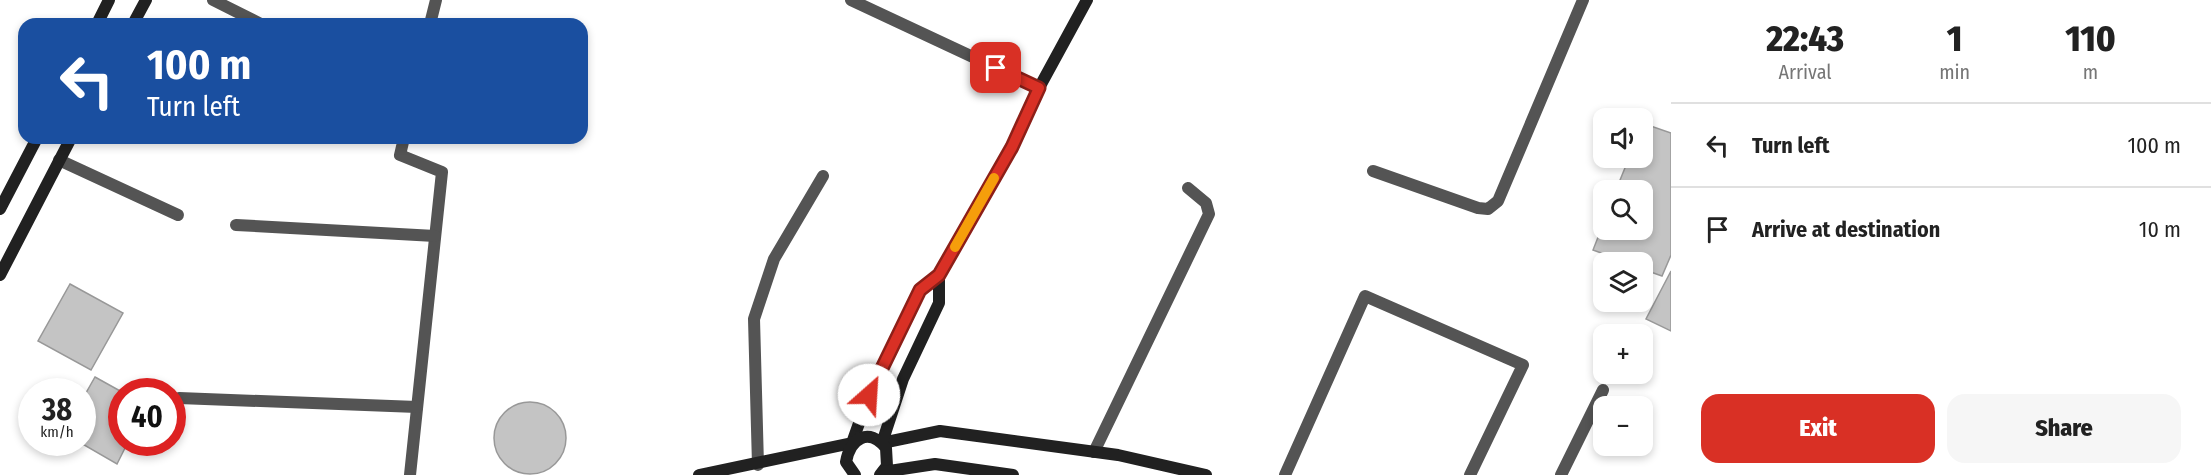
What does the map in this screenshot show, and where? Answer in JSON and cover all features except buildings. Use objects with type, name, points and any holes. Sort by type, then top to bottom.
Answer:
[{"type":"street","points":[[99,18],[109,0]]},
{"type":"street","points":[[136,18],[146,0]]},
{"type":"street","points":[[213,0],[249,18]]},
{"type":"street","points":[[432,18],[436,0]]},
{"type":"street","points":[[851,0],[1039,88]]},
{"type":"street","points":[[852,475],[846,462],[869,395],[920,290],[939,275],[1012,147],[1039,88],[1087,0]]},
{"type":"street","points":[[1372,171],[1478,208],[1488,209],[1498,201],[1583,0]]},
{"type":"street","points":[[0,209],[35,144]]},
{"type":"street","points":[[0,275],[68,144]]},
{"type":"street","points":[[403,144],[400,155],[442,172],[410,475]]},
{"type":"street","points":[[59,160],[178,215]]},
{"type":"street","points":[[758,465],[753,320],[774,259],[823,176]]},
{"type":"street","points":[[1094,452],[1209,214],[1206,203],[1188,188]]},
{"type":"street","points":[[236,225],[435,236]]},
{"type":"street","points":[[939,275],[939,303],[903,379],[882,443],[888,454],[882,474],[935,464],[1013,475]]},
{"type":"street","points":[[1285,475],[1365,296],[1523,365],[1470,475]]},
{"type":"street","points":[[1561,475],[1603,390]]},
{"type":"street","points":[[186,398],[417,407]]},
{"type":"street","points":[[699,475],[758,465],[852,443],[864,437],[882,443],[940,431],[1094,452],[1206,475]]},
{"type":"slow traffic","points":[[955,247],[994,178]]},
{"type":"route","points":[[869,395],[920,290],[939,275],[1012,147],[1039,88],[996,68]]}]
